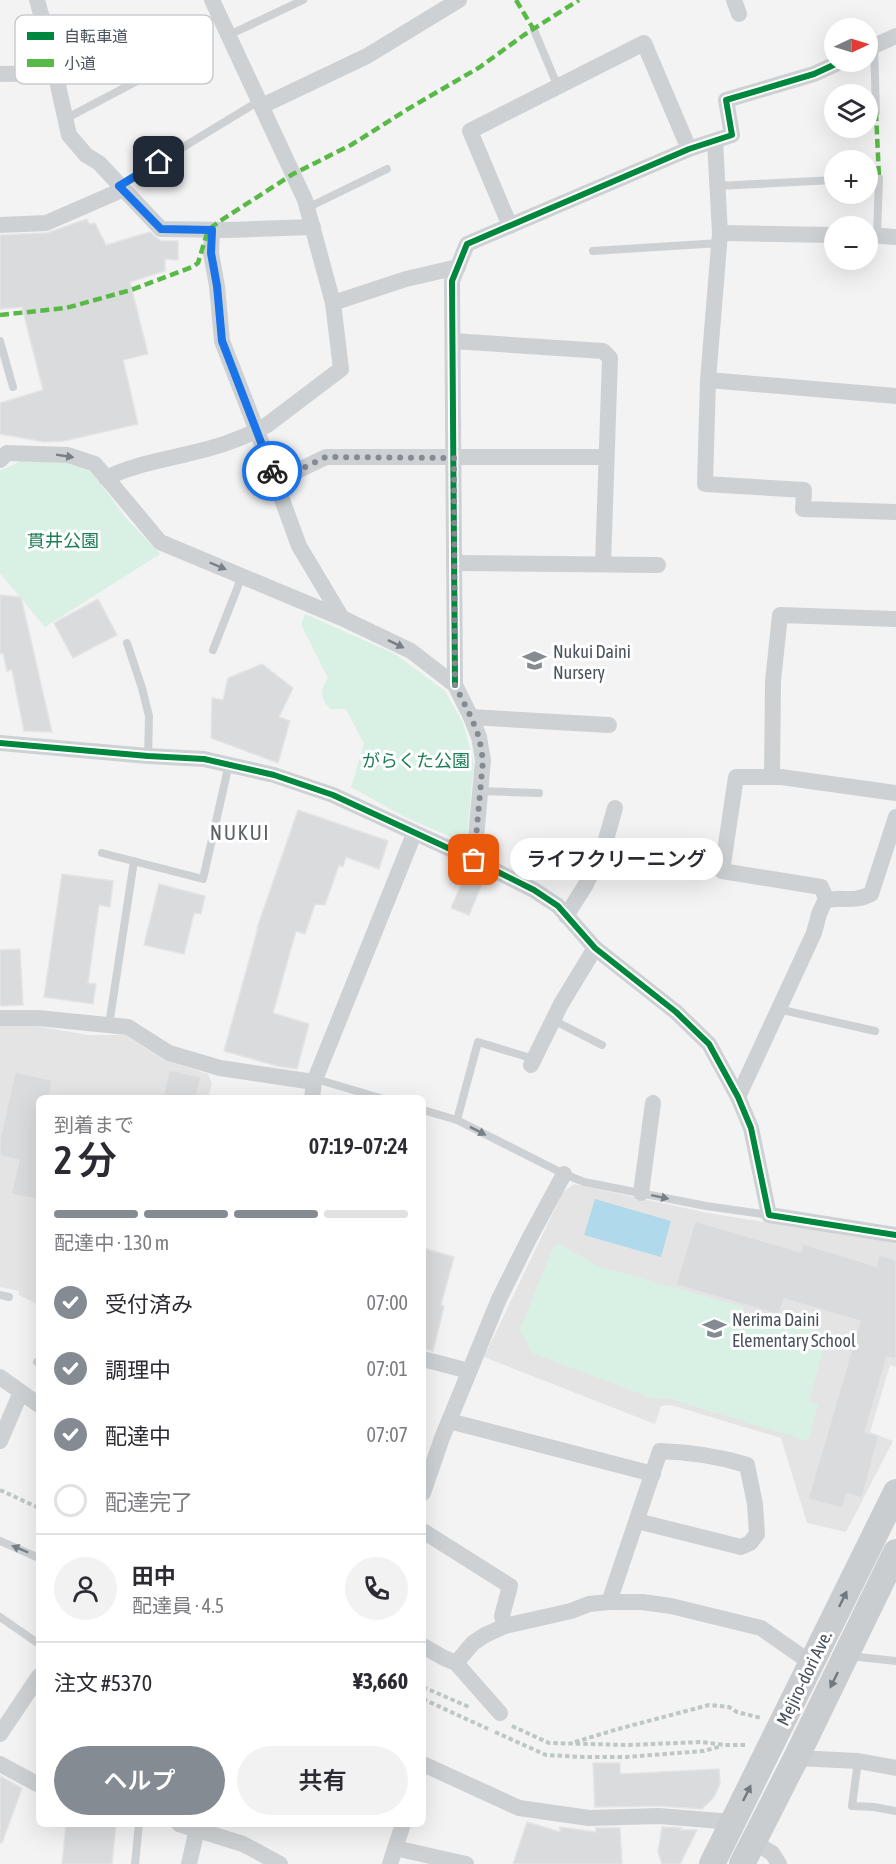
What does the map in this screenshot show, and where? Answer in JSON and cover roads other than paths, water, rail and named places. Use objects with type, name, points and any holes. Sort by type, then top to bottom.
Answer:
[{"type":"main road","name":"Mejiro-dori Ave.","points":[[712,1864],[896,1492]]},
{"type":"main road","name":"Mejiro-dori Ave.","points":[[748,1853],[896,1552]]},
{"type":"street","points":[[37,0],[41,15]]},
{"type":"street","points":[[106,478],[152,461],[209,449],[257,431],[267,426],[341,369],[333,303],[307,208],[212,0]]},
{"type":"street","points":[[260,103],[367,56],[459,0]]},
{"type":"street","points":[[878,44],[896,36]]},
{"type":"street","points":[[510,226],[470,131],[644,43],[689,149]]},
{"type":"street","points":[[455,685],[452,281],[467,244],[689,149],[732,135],[726,100],[824,69]]},
{"type":"street","points":[[0,74],[15,74]]},
{"type":"street","points":[[58,84],[69,135],[86,155],[99,163],[161,229],[313,227]]},
{"type":"street","points":[[715,141],[720,238],[708,380],[705,484],[804,490],[803,509],[896,512]]},
{"type":"street","points":[[0,225],[46,223],[121,188]]},
{"type":"street","points":[[212,230],[211,253],[217,286],[222,341],[299,546],[342,618]]},
{"type":"street","points":[[720,238],[824,235]]},
{"type":"street","points":[[878,236],[896,237]]},
{"type":"street","points":[[333,303],[406,279],[458,267]]},
{"type":"street","points":[[453,341],[603,351],[610,358],[603,564]]},
{"type":"street","points":[[708,380],[896,396]]},
{"type":"street","points":[[2,453],[68,455],[95,464],[160,542],[342,618],[411,651],[455,685],[479,737],[483,760],[474,860]]},
{"type":"street","points":[[276,481],[326,457],[606,457]]},
{"type":"street","points":[[454,563],[658,565]]},
{"type":"street","points":[[772,777],[772,681],[780,615],[896,619]]},
{"type":"street","points":[[471,717],[609,724]]},
{"type":"street","points":[[0,743],[204,759],[274,776],[333,795],[534,890],[558,906],[595,948],[676,1012],[709,1044],[738,1096],[751,1128],[769,1215],[896,1234]]},
{"type":"street","points":[[827,900],[821,887],[722,871],[736,777],[781,777],[896,793]]},
{"type":"street","points":[[566,916],[585,886],[603,849],[615,808]]},
{"type":"street","points":[[738,1096],[814,933],[825,900],[833,898],[848,900],[870,894],[892,844],[896,817]]},
{"type":"street","points":[[0,1018],[38,1018],[128,1027],[169,1053],[220,1068],[314,1086],[414,834]]},
{"type":"street","points":[[532,1062],[561,1004],[595,948]]},
{"type":"street","points":[[641,1193],[653,1103]]},
{"type":"street","points":[[426,1485],[449,1421],[500,1299],[564,1174]]},
{"type":"street","points":[[426,1360],[469,1371]]},
{"type":"street","points":[[0,1377],[36,1403]]},
{"type":"street","points":[[0,1441],[21,1392]]},
{"type":"street","points":[[449,1421],[653,1474]]},
{"type":"street","points":[[609,1602],[660,1451],[692,1452],[747,1465],[755,1504],[757,1534],[750,1543],[741,1547],[637,1521]]},
{"type":"street","points":[[426,1533],[510,1586],[502,1616],[505,1626]]},
{"type":"street","points":[[456,1663],[473,1643],[505,1626],[571,1611],[590,1604],[642,1602],[671,1606],[761,1628],[812,1663]]},
{"type":"street","points":[[426,1648],[456,1663],[505,1719]]},
{"type":"street","points":[[0,1734],[36,1680]]},
{"type":"street","points":[[796,1758],[858,1761],[896,1768]]},
{"type":"street","points":[[0,1764],[36,1783]]},
{"type":"street","points":[[426,1765],[519,1808],[589,1818],[659,1816],[733,1822]]},
{"type":"street","points":[[190,1827],[243,1844],[280,1864]]},
{"type":"street","points":[[402,1827],[393,1856],[466,1864]]},
{"type":"street","points":[[189,1864],[197,1829]]},
{"type":"street","points":[[748,1853],[772,1853],[779,1864]]},
{"type":"lane","points":[[229,35],[303,0]]},
{"type":"lane","points":[[534,30],[558,87]]},
{"type":"lane","points":[[65,119],[132,84]]},
{"type":"lane","points":[[121,188],[260,103]]},
{"type":"lane","points":[[307,208],[387,169]]},
{"type":"lane","points":[[718,186],[824,181]]},
{"type":"lane","points":[[593,251],[720,238]]},
{"type":"lane","points":[[0,341],[13,387]]},
{"type":"lane","points":[[213,650],[242,576]]},
{"type":"lane","points":[[127,643],[149,716],[148,756]]},
{"type":"lane","points":[[102,854],[203,879],[229,764]]},
{"type":"lane","points":[[480,791],[539,793]]},
{"type":"lane","points":[[109,1025],[134,861]]},
{"type":"lane","points":[[778,1009],[875,1031]]},
{"type":"lane","points":[[553,1020],[602,1045]]},
{"type":"lane","points":[[457,1120],[478,1042],[532,1062]]},
{"type":"lane","points":[[314,1086],[364,1095]]},
{"type":"lane","points":[[426,1111],[457,1120],[584,1182],[706,1206],[769,1215]]},
{"type":"lane","points":[[0,1541],[36,1557]]},
{"type":"lane","points":[[0,1617],[36,1642]]},
{"type":"lane","points":[[846,1655],[896,1661]]},
{"type":"lane","points":[[858,1761],[852,1806],[896,1810]]},
{"type":"lane","points":[[135,1864],[139,1827]]},
{"type":"water","points":[[595,1199],[671,1221],[661,1257],[584,1235]]},
{"type":"place","name":"Nukui Daini Nursery","points":[[535,661]]},
{"type":"place","name":"ライフクリーニング","points":[[474,860]]},
{"type":"place","name":"Nerima Daini Elementary School","points":[[714,1329]]},
{"type":"district","name":"NUKUI","points":[[240,832]]},
{"type":"park label","name":"貫井公園","points":[[63,540]]},
{"type":"park label","name":"がらくた公園","points":[[416,760]]}]
